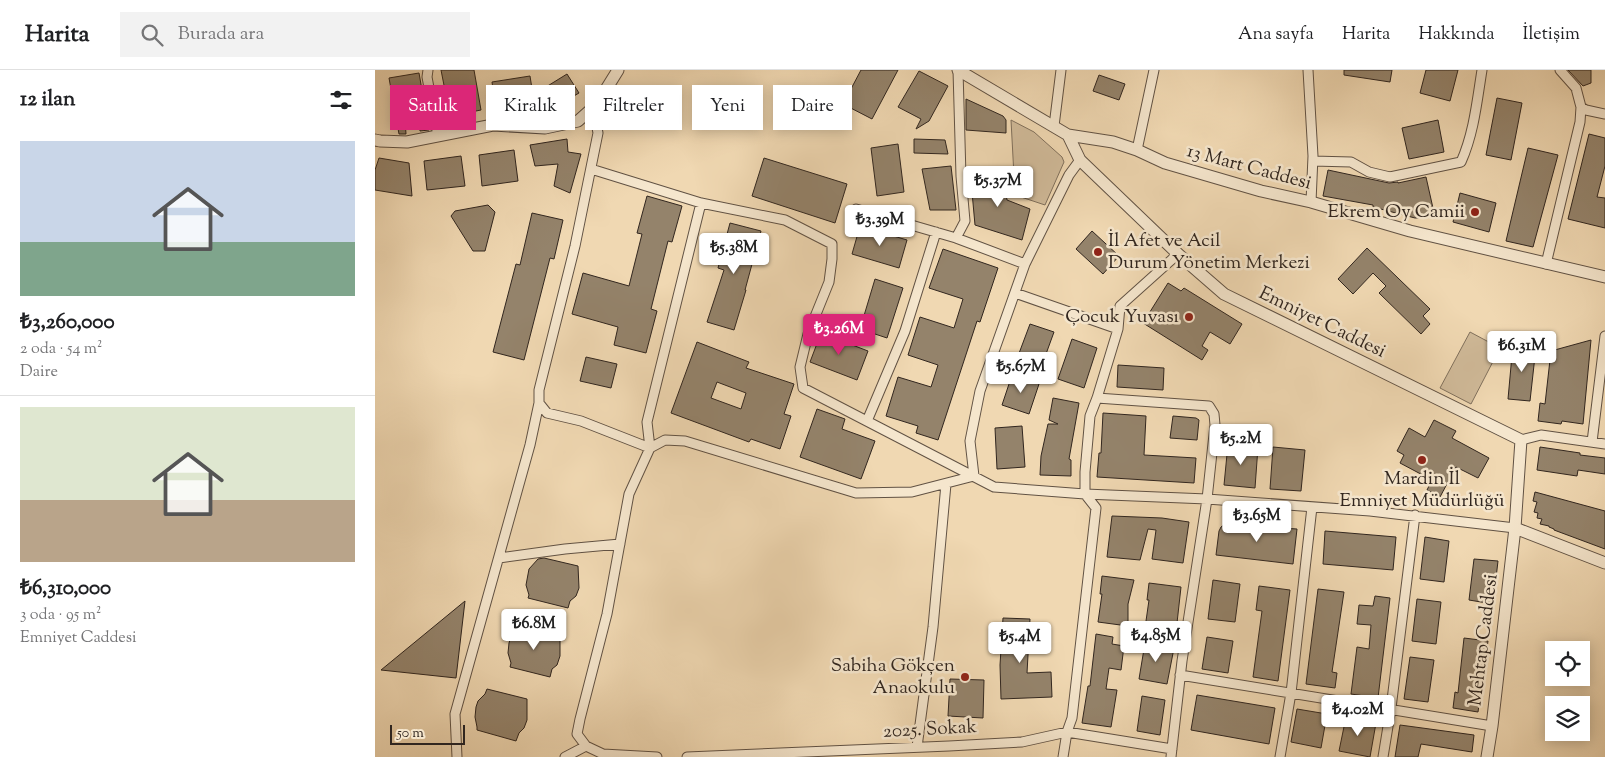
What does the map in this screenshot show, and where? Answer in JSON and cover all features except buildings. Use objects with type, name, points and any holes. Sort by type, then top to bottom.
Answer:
[{"type":"street","points":[[428,70],[427,77],[438,136]]},
{"type":"street","points":[[609,85],[618,70]]},
{"type":"street","points":[[956,238],[965,222],[961,176],[958,70]]},
{"type":"street","name":"13 Mart Caddesi","points":[[958,70],[1068,135],[1113,142],[1137,150],[1165,163],[1410,231],[1605,277]]},
{"type":"street","points":[[1055,126],[1061,70]]},
{"type":"street","points":[[1137,150],[1154,70]]},
{"type":"street","points":[[1308,70],[1313,160],[1311,202]]},
{"type":"street","points":[[1313,160],[1351,162],[1369,172],[1390,177],[1461,162],[1474,122],[1482,70]]},
{"type":"street","points":[[1546,264],[1581,107],[1576,88],[1560,70]]},
{"type":"street","points":[[1581,107],[1605,114]]},
{"type":"street","points":[[375,140],[407,142],[493,125],[545,128],[578,121],[585,114]]},
{"type":"street","points":[[457,757],[455,714],[530,445],[539,403],[539,390],[575,246],[597,130]]},
{"type":"street","name":"Emniyet Caddesi","points":[[1068,135],[1080,160],[1177,254],[1224,294],[1521,440]]},
{"type":"street","points":[[975,476],[970,442],[979,391],[1025,264],[1069,175],[1080,160]]},
{"type":"street","points":[[591,169],[701,203],[785,220],[832,244],[829,282],[808,334],[800,367],[803,388],[994,487],[1085,494],[1207,499],[1415,515],[1518,529],[1605,563]]},
{"type":"street","points":[[657,757],[603,754],[586,746],[577,734],[607,614],[629,494],[650,448],[647,422],[701,203]]},
{"type":"street","points":[[857,209],[956,238],[1025,264]]},
{"type":"street","points":[[867,421],[905,331],[936,232]]},
{"type":"street","points":[[1063,757],[1067,732],[1072,718],[1096,508],[1085,494],[1090,416],[1118,329],[1120,306],[1177,254]]},
{"type":"street","points":[[1015,293],[1118,329]]},
{"type":"street","points":[[1592,442],[1605,336]]},
{"type":"street","points":[[1097,398],[1209,406],[1214,414],[1215,425],[1207,499],[1171,753]]},
{"type":"street","points":[[539,403],[547,413],[581,421],[650,448],[665,440],[685,441],[855,493],[912,492],[975,476]]},
{"type":"street","points":[[1518,529],[1521,440],[1541,435],[1605,444]]},
{"type":"street","points":[[917,747],[933,626],[946,484]]},
{"type":"street","points":[[1279,757],[1291,693],[1312,507]]},
{"type":"street","points":[[1383,757],[1391,708],[1415,515]]},
{"type":"street","name":"Mehtap Caddesi","points":[[1487,757],[1518,529]]},
{"type":"street","points":[[499,558],[620,544]]},
{"type":"street","points":[[1181,675],[1492,726]]},
{"type":"street","name":"2025. Sokak","points":[[687,757],[1022,742],[1067,732],[1171,753]]},
{"type":"street","points":[[565,757],[586,746]]},
{"type":"shaded area","points":[[1011,120],[1034,132],[1062,157],[1064,162],[1045,205],[1015,195]]},
{"type":"shaded area","points":[[1470,332],[1500,348],[1471,404],[1440,388]]},
{"type":"place","name":"Ekrem Oy Camii","points":[[1475,212]]},
{"type":"place","name":"İl Afet ve Acil Durum Yönetim Merkezi","points":[[1098,252]]},
{"type":"place","name":"Çocuk Yuvası","points":[[1189,317]]},
{"type":"place","name":"Mardin İl Emniyet Müdürlüğü","points":[[1422,460]]},
{"type":"place","name":"Sabiha Gökçen Anaokulu","points":[[965,677]]}]
